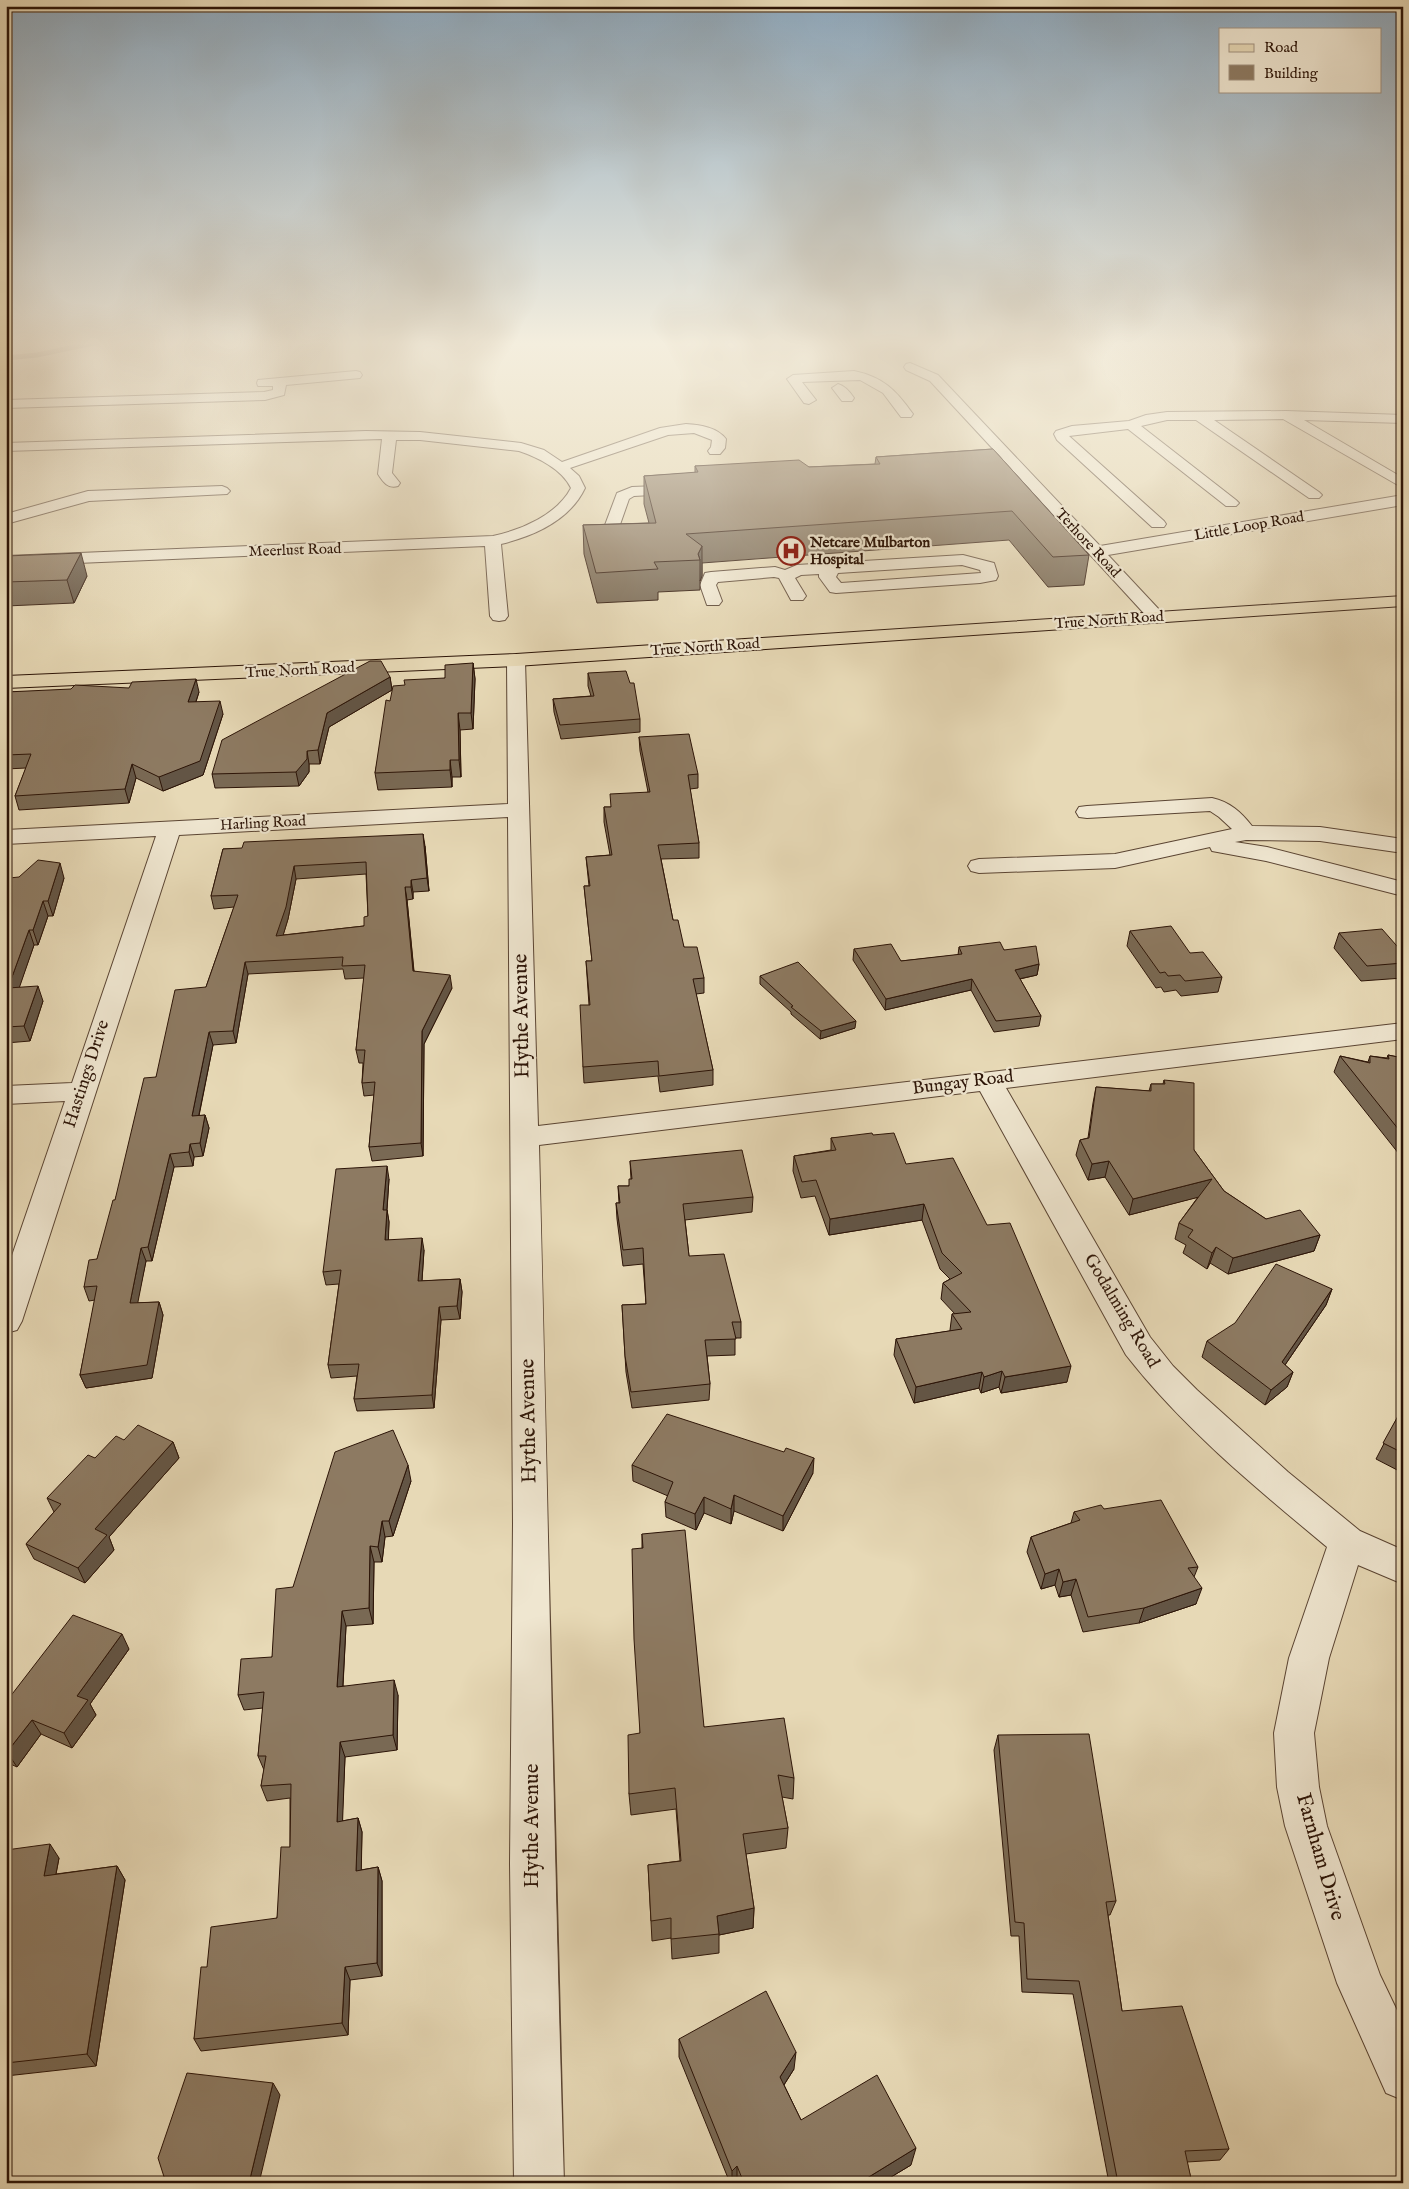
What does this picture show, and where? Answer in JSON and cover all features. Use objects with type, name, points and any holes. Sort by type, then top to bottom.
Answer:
[{"type":"main road","name":"True North Road","points":[[6,682],[516,660],[1403,600]]},
{"type":"street","points":[[6,447],[118,443]]},
{"type":"street","points":[[389,443],[385,474],[393,484]]},
{"type":"street","points":[[483,443],[515,446],[539,453],[560,467],[577,482],[576,495],[600,493],[622,496],[632,492],[694,489]]},
{"type":"street","points":[[560,467],[630,443]]},
{"type":"street","points":[[714,451],[718,448],[719,443]]},
{"type":"street","name":"Terhore Road","points":[[995,443],[1157,617]]},
{"type":"street","points":[[1069,443],[1158,524]]},
{"type":"street","points":[[1153,443],[1231,503]]},
{"type":"street","points":[[1239,443],[1314,495]]},
{"type":"street","points":[[1333,443],[1403,484]]},
{"type":"street","points":[[13,462],[56,445]]},
{"type":"street","points":[[962,470],[1018,468]]},
{"type":"street","points":[[6,519],[88,496],[222,491]]},
{"type":"street","name":"Meerlust Road","points":[[6,561],[493,541],[529,531],[576,495]]},
{"type":"street","points":[[610,533],[622,496]]},
{"type":"street","name":"Little Loop Road","points":[[1096,552],[1403,500]]},
{"type":"street","points":[[493,541],[499,616]]},
{"type":"street","points":[[786,576],[798,570],[963,560],[988,567],[990,576],[980,578],[836,588],[831,593],[832,598],[838,603],[847,604]]},
{"type":"street","points":[[833,568],[827,577],[836,588]]},
{"type":"street","points":[[713,601],[708,585],[709,579],[712,577],[779,572],[786,576],[796,596]]},
{"type":"street","points":[[980,578],[999,585],[1000,590]]},
{"type":"street","name":"Hythe Avenue","points":[[516,660],[531,1532],[532,1864],[539,2183]]},
{"type":"street","points":[[1087,812],[1212,804],[1222,807],[1228,812],[1246,833]]},
{"type":"street","name":"Harling Road","points":[[6,837],[520,810]]},
{"type":"street","name":"Hastings Drive","points":[[6,1321],[170,828]]},
{"type":"street","points":[[978,866],[1115,861],[1204,844],[1246,833],[1320,834],[1403,846]]},
{"type":"street","points":[[1204,844],[1267,854],[1403,889]]},
{"type":"street","points":[[1267,854],[1335,857],[1403,876]]},
{"type":"street","name":"Bungay Road","points":[[523,1137],[1403,1031]]},
{"type":"street","name":"Godalming Road","points":[[988,1080],[1138,1346],[1160,1375],[1224,1437],[1347,1542],[1403,1568]]},
{"type":"street","points":[[6,1095],[82,1091]]},
{"type":"street","name":"Farnham Drive","points":[[1347,1542],[1310,1658],[1294,1733],[1298,1787],[1306,1826],[1360,1983],[1403,2076]]},
{"type":"building","points":[[993,449],[1089,555],[1053,557],[1012,511],[686,534],[702,546],[698,554],[700,560],[654,562],[658,569],[596,573],[583,525],[656,523],[644,476],[698,472],[695,466],[799,460],[809,467],[880,464],[876,457]]},
{"type":"building","points":[[81,553],[67,580],[6,582],[6,556]]},
{"type":"building","points":[[370,661],[381,661],[390,677],[327,713],[318,750],[307,751],[307,759],[296,772],[212,774],[222,740]]},
{"type":"building","points":[[473,663],[471,713],[458,713],[459,760],[450,760],[450,770],[375,773],[386,700],[390,701],[393,686],[405,685],[404,680],[445,678],[445,665]]},
{"type":"building","points":[[626,671],[630,683],[634,683],[640,719],[560,725],[553,699],[594,696],[588,673]]},
{"type":"building","points":[[196,679],[188,702],[220,701],[200,761],[159,777],[132,764],[125,789],[15,796],[31,754],[6,755],[6,692],[71,689],[75,685],[129,688],[132,682]]},
{"type":"building","points":[[689,734],[698,774],[688,775],[699,843],[658,845],[673,920],[678,920],[684,947],[697,947],[704,978],[693,979],[713,1070],[659,1076],[658,1061],[583,1067],[580,1005],[590,1005],[586,961],[592,961],[584,886],[590,886],[586,857],[612,855],[604,807],[611,807],[610,794],[650,792],[639,737]]},
{"type":"building","points":[[423,834],[427,878],[411,880],[411,887],[405,887],[413,971],[450,975],[422,1031],[421,1143],[369,1147],[375,1082],[362,1083],[365,1050],[356,1050],[365,965],[342,966],[343,957],[245,962],[233,1031],[209,1032],[192,1116],[205,1115],[200,1143],[190,1144],[189,1152],[170,1154],[148,1247],[141,1248],[130,1303],[159,1302],[147,1365],[80,1375],[97,1286],[84,1287],[89,1260],[97,1259],[113,1200],[115,1200],[144,1078],[156,1077],[175,990],[206,987],[238,895],[211,896],[223,849],[242,848],[244,842]],"holes":[[[366,862],[368,916],[364,917],[364,926],[276,936],[286,907],[294,866]]]},
{"type":"building","points":[[38,860],[60,863],[48,901],[43,901],[33,930],[29,930],[8,988],[38,986],[24,1026],[6,1027],[6,882],[9,878],[19,877]]},
{"type":"building","points":[[1171,926],[1190,953],[1203,952],[1222,977],[1185,981],[1180,975],[1168,976],[1165,972],[1160,973],[1130,931]]},
{"type":"building","points":[[1382,929],[1403,953],[1403,963],[1367,966],[1339,933]]},
{"type":"building","points":[[1000,942],[1004,950],[1036,946],[1039,964],[1015,970],[1041,1016],[996,1021],[972,979],[886,999],[854,949],[891,944],[901,961],[962,954],[959,947]]},
{"type":"building","points":[[798,962],[856,1021],[821,1031],[791,1007],[793,1006],[760,976]]},
{"type":"building","points":[[1388,1055],[1403,1058],[1403,1135],[1340,1056],[1370,1063],[1370,1056],[1389,1059]]},
{"type":"building","points":[[1164,1080],[1194,1083],[1194,1150],[1224,1191],[1266,1219],[1300,1210],[1320,1235],[1233,1258],[1216,1247],[1212,1253],[1188,1237],[1193,1230],[1179,1223],[1212,1179],[1133,1199],[1109,1161],[1092,1164],[1080,1140],[1089,1138],[1096,1087],[1151,1091],[1151,1084],[1165,1084]]},
{"type":"building","points":[[872,1133],[873,1135],[894,1133],[906,1164],[953,1158],[987,1225],[1010,1223],[1071,1366],[1005,1377],[1002,1371],[984,1377],[982,1372],[916,1387],[896,1339],[962,1329],[952,1314],[971,1312],[943,1283],[962,1273],[942,1253],[924,1204],[830,1219],[816,1180],[802,1182],[794,1156],[836,1150],[831,1138]]},
{"type":"building","points":[[742,1150],[753,1197],[683,1204],[689,1256],[724,1254],[741,1322],[732,1322],[736,1339],[705,1340],[710,1384],[631,1392],[625,1356],[622,1305],[646,1304],[643,1248],[623,1250],[616,1203],[620,1203],[618,1186],[629,1186],[629,1179],[632,1179],[630,1161]]},
{"type":"building","points":[[387,1166],[383,1210],[387,1210],[385,1240],[422,1238],[418,1281],[460,1279],[457,1306],[439,1307],[432,1395],[354,1399],[359,1364],[328,1365],[341,1270],[323,1272],[336,1169]]},
{"type":"building","points":[[1276,1264],[1332,1289],[1282,1362],[1293,1372],[1271,1390],[1207,1341],[1235,1323]]},
{"type":"building","points":[[1403,1407],[1403,1453],[1383,1443]]},
{"type":"building","points":[[667,1414],[784,1452],[786,1448],[814,1458],[783,1516],[734,1495],[731,1509],[704,1497],[695,1514],[665,1502],[673,1482],[632,1465]]},
{"type":"building","points":[[138,1425],[173,1442],[95,1529],[107,1535],[78,1568],[26,1544],[61,1504],[47,1498],[88,1455],[95,1458],[116,1436],[124,1440]]},
{"type":"building","points":[[393,1430],[408,1465],[389,1521],[382,1521],[378,1547],[370,1546],[369,1608],[342,1611],[337,1687],[394,1680],[393,1735],[340,1742],[337,1822],[358,1818],[356,1871],[378,1867],[377,1963],[345,1967],[342,2023],[194,2039],[201,1967],[207,1967],[211,1927],[277,1918],[281,1847],[290,1847],[291,1784],[261,1786],[266,1756],[258,1756],[264,1692],[238,1695],[241,1659],[272,1657],[276,1589],[293,1587],[335,1452]]},
{"type":"building","points":[[1161,1500],[1198,1567],[1188,1568],[1202,1588],[1144,1608],[1088,1617],[1076,1579],[1063,1582],[1059,1569],[1045,1574],[1031,1537],[1080,1520],[1074,1512],[1101,1505],[1104,1509]]},
{"type":"building","points":[[685,1530],[704,1727],[784,1718],[794,1778],[778,1775],[788,1828],[743,1834],[754,1908],[717,1916],[719,1934],[671,1939],[671,1918],[651,1921],[648,1865],[681,1861],[675,1788],[629,1794],[628,1735],[640,1733],[634,1639],[632,1549],[643,1548],[642,1534]]},
{"type":"building","points":[[73,1615],[122,1634],[77,1696],[88,1700],[64,1733],[32,1720],[6,1752],[6,1702]]},
{"type":"building","points":[[1089,1734],[1116,1901],[1106,1902],[1122,2011],[1182,2006],[1229,2149],[1185,2151],[1192,2183],[1118,2183],[1079,1981],[1027,1979],[1024,1923],[1015,1922],[998,1735]]},
{"type":"building","points":[[50,1844],[44,1876],[117,1866],[87,2054],[6,2063],[6,1850]]},
{"type":"building","points":[[766,1991],[796,2052],[780,2077],[801,2120],[877,2075],[916,2148],[859,2183],[744,2183],[737,2166],[732,2171],[679,2039]]},
{"type":"building","points":[[187,2073],[273,2083],[249,2183],[166,2183],[158,2158]]},
{"type":"place","name":"Netcare Mulbarton Hospital","points":[[791,551]]}]
